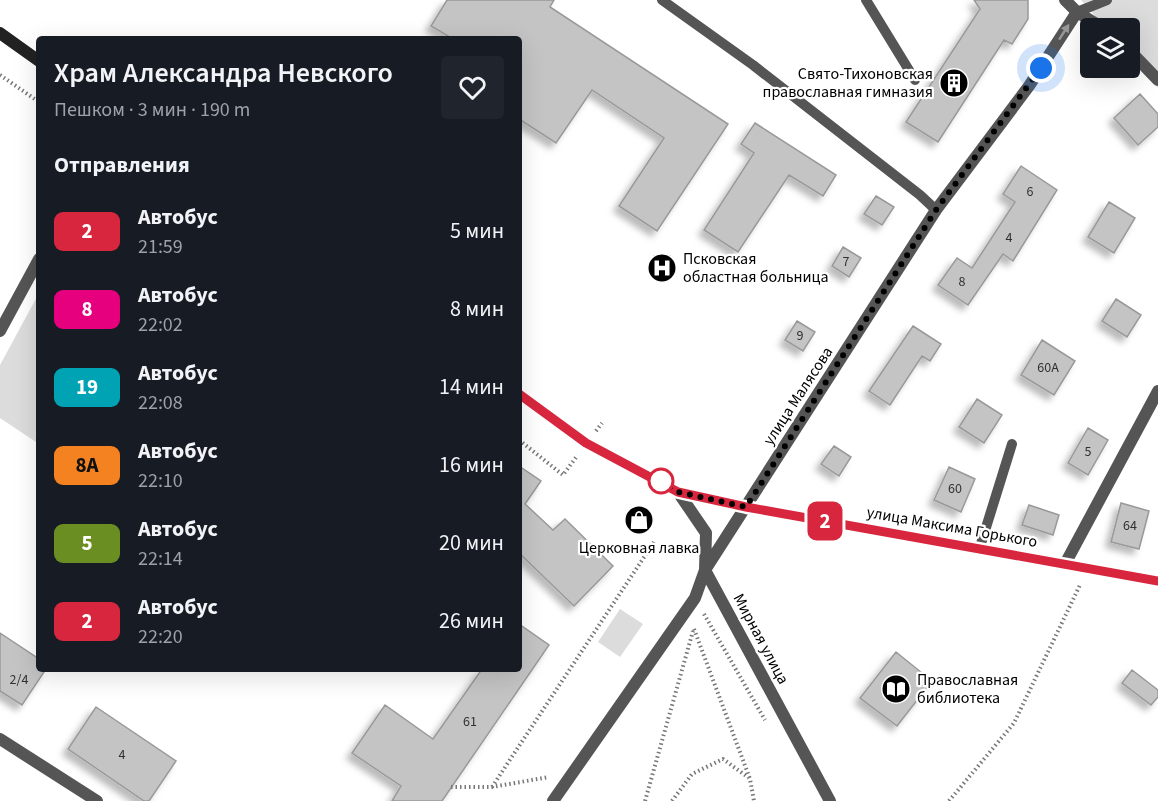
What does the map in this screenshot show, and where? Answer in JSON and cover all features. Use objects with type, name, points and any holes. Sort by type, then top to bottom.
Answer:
[{"type":"main road","points":[[0,33],[36,59]]},
{"type":"main road","name":"улица Максима Горького","points":[[522,396],[586,443],[678,492],[746,507],[1158,581]]},
{"type":"street","points":[[1065,0],[1087,18]]},
{"type":"street","name":"улица Малясова","points":[[553,801],[695,598],[705,570],[936,210],[1029,86],[1077,12]]},
{"type":"street","points":[[1140,61],[1158,80]]},
{"type":"street","points":[[0,331],[36,265]]},
{"type":"street","points":[[1065,564],[1158,391]]},
{"type":"street","name":"Мирная улица","points":[[678,492],[706,533],[705,570],[830,801]]},
{"type":"street","points":[[0,739],[97,801]]},
{"type":"lane","points":[[662,0],[753,64],[936,210]]},
{"type":"lane","points":[[866,0],[915,80]]},
{"type":"lane","points":[[1077,12],[1107,0]]},
{"type":"lane","points":[[980,550],[1012,444]]},
{"type":"path","points":[[0,75],[36,100]]},
{"type":"path","points":[[522,442],[563,475],[602,423]]},
{"type":"path","points":[[492,787],[654,542]]},
{"type":"path","points":[[949,801],[1014,723],[1080,585]]},
{"type":"path","points":[[695,598],[771,730]]},
{"type":"path","points":[[687,610],[750,779],[754,801]]},
{"type":"path","points":[[645,801],[694,629]]},
{"type":"path","points":[[672,801],[692,774],[723,759],[750,779]]},
{"type":"path","points":[[451,787],[492,787],[549,777]]},
{"type":"shaded area","points":[[1081,0],[1158,0],[1158,88],[1140,67],[1140,18],[1097,18]]},
{"type":"shaded area","points":[[36,299],[36,442],[0,418],[0,365]]},
{"type":"shaded area","points":[[620,609],[643,624],[620,657],[598,642]]},
{"type":"building","points":[[447,0],[554,0],[550,7],[728,124],[657,231],[619,206],[664,138],[592,90],[556,143],[522,121],[522,36],[448,36],[431,26]]},
{"type":"building","name":"Свято-Тихоновская православная гимназия","points":[[974,0],[1028,0],[1028,19],[1012,44],[1004,40],[938,142],[906,122],[980,9]]},
{"type":"building","points":[[1140,94],[1158,114],[1158,127],[1138,145],[1114,118]]},
{"type":"building","points":[[755,123],[836,175],[823,196],[789,175],[738,252],[704,230],[754,153],[741,144]]},
{"type":"building","points":[[1021,166],[1057,190],[1013,261],[1003,254],[968,305],[938,285],[957,258],[972,268],[1015,202],[1003,194]]},
{"type":"building","points":[[876,196],[894,207],[882,225],[864,214]]},
{"type":"building","points":[[1109,202],[1135,218],[1114,253],[1088,237]]},
{"type":"building","points":[[843,247],[861,258],[849,277],[832,266]]},
{"type":"building","points":[[1116,299],[1141,315],[1127,337],[1102,321]]},
{"type":"building","points":[[797,321],[815,332],[803,351],[785,340]]},
{"type":"building","points":[[913,326],[941,344],[930,361],[922,356],[890,405],[869,391]]},
{"type":"building","points":[[1042,340],[1075,361],[1054,395],[1021,375]]},
{"type":"building","points":[[977,399],[1002,415],[984,443],[959,427]]},
{"type":"building","points":[[1088,428],[1108,440],[1088,475],[1068,463]]},
{"type":"building","points":[[834,446],[851,457],[839,476],[821,464]]},
{"type":"building","points":[[949,467],[975,479],[961,512],[934,500]]},
{"type":"building","points":[[522,468],[541,481],[525,504],[553,530],[565,519],[613,566],[574,606],[522,556]]},
{"type":"building","points":[[1121,503],[1149,511],[1139,549],[1111,542]]},
{"type":"building","points":[[1029,505],[1059,515],[1053,535],[1022,525]]},
{"type":"building","points":[[522,626],[549,645],[442,801],[392,801],[401,786],[352,753],[385,705],[433,739],[480,672],[522,672]]},
{"type":"building","points":[[0,633],[36,657],[36,672],[44,672],[22,705],[0,691]]},
{"type":"building","name":"Православная библиотека","points":[[896,652],[932,681],[897,726],[860,698]]},
{"type":"building","points":[[1132,670],[1158,690],[1158,697],[1151,705],[1122,683]]},
{"type":"building","points":[[96,707],[176,761],[149,801],[144,801],[68,749]]},
{"type":"bus line","name":"2","points":[[522,396],[586,443],[664,482],[678,492],[746,507],[1158,581]]},
{"type":"place","name":"Свято-Тихоновская православная гимназия","points":[[954,83]]},
{"type":"place","name":"Псковская областная больница","points":[[662,268]]},
{"type":"place","name":"Церковная лавка","points":[[639,520]]},
{"type":"place","name":"Православная библиотека","points":[[896,689]]},
{"type":"route","points":[[661,481],[678,492],[746,507],[936,210],[1041,68]]}]
